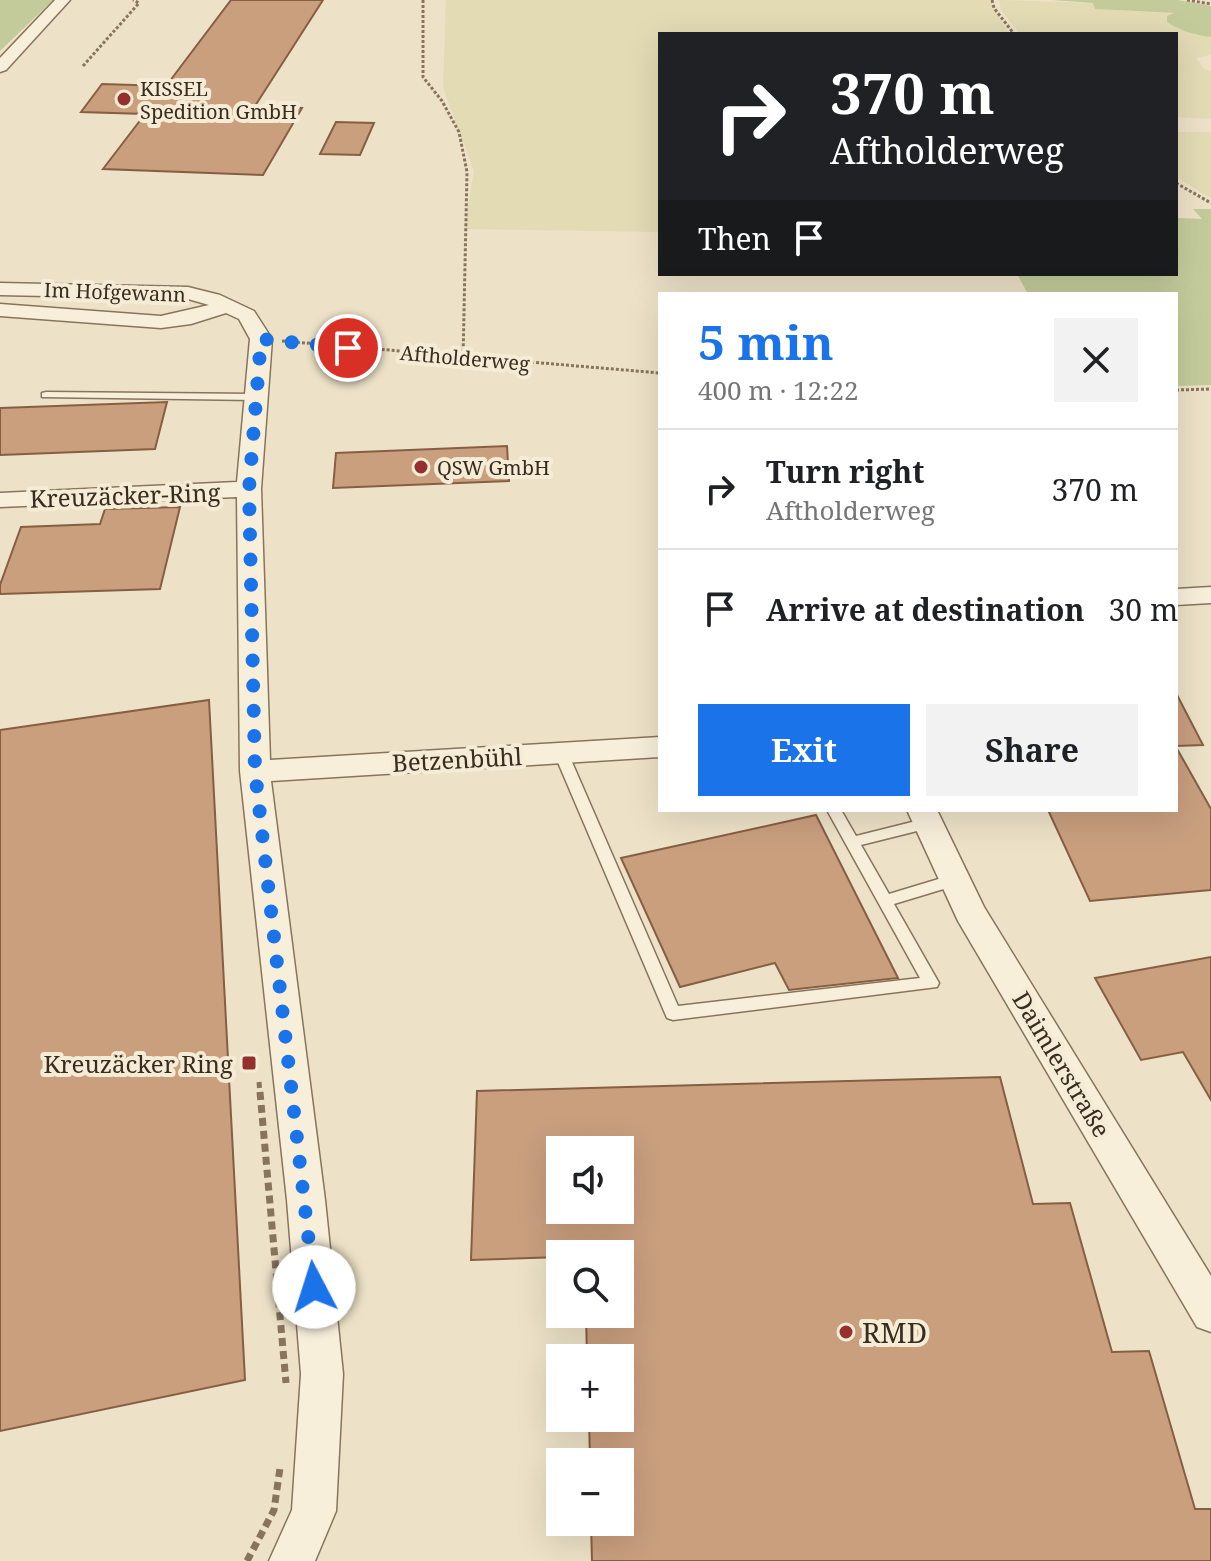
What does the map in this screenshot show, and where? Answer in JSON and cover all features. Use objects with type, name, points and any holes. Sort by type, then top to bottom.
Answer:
[{"type":"street","points":[[0,67],[63,0]]},
{"type":"street","name":"Im Hofgewann","points":[[0,289],[188,293],[227,306]]},
{"type":"street","points":[[0,310],[161,322],[191,318],[227,306],[247,315],[261,339]]},
{"type":"street","name":"Kreuzäcker-Ring","points":[[261,339],[249,489],[255,771],[306,1200],[322,1374],[314,1511],[292,1561]]},
{"type":"street","name":"Kreuzäcker-Ring","points":[[0,500],[249,489]]},
{"type":"street","points":[[1178,597],[1211,595]]},
{"type":"street","name":"Betzenbühl","points":[[255,771],[658,747]]},
{"type":"street","name":"Daimlerstraße","points":[[925,817],[970,912],[1211,1313]]},
{"type":"lane","points":[[46,395],[255,397]]},
{"type":"lane","points":[[561,753],[673,1013],[931,983],[835,812]]},
{"type":"lane","points":[[852,842],[925,817]]},
{"type":"lane","points":[[885,901],[955,880]]},
{"type":"path","points":[[83,66],[139,3],[133,0]]},
{"type":"path","points":[[423,0],[423,77],[442,101],[459,132],[467,172],[463,359]]},
{"type":"path","points":[[992,0],[994,8],[1012,32]]},
{"type":"path","points":[[1187,0],[1211,4]]},
{"type":"path","points":[[1178,184],[1211,203]]},
{"type":"path","name":"Aftholderweg","points":[[261,339],[463,359],[658,373]]},
{"type":"path","points":[[1178,390],[1211,389]]},
{"type":"shaded area","points":[[446,0],[989,0],[1008,32],[658,32],[658,232],[464,229],[474,171],[443,88]]},
{"type":"shaded area","points":[[999,0],[1094,3],[1096,9],[1178,14],[1195,35],[1211,37],[1211,55],[1196,58],[1204,69],[1211,71],[1211,119],[1178,117],[1178,32],[1018,32],[1001,10]]},
{"type":"shaded area","points":[[1178,132],[1211,132],[1211,198],[1178,178]]},
{"type":"green space","points":[[0,0],[53,0],[0,51]]},
{"type":"green space","points":[[1052,0],[1178,0],[1211,6],[1211,37],[1188,32],[1167,22],[1167,16],[1174,13],[1095,9],[1093,3]]},
{"type":"green space","points":[[1193,209],[1211,209],[1211,385],[1178,386],[1178,292],[1027,292],[1018,276],[1178,276],[1178,218],[1202,219]]},
{"type":"building","points":[[231,0],[323,0],[255,106],[302,108],[263,175],[103,169],[145,114],[81,112],[102,84],[166,86]]},
{"type":"building","points":[[336,122],[374,123],[360,155],[320,154]]},
{"type":"building","points":[[167,402],[155,449],[0,455],[0,408]]},
{"type":"building","name":"QSW GmbH","points":[[507,446],[509,481],[333,488],[336,453]]},
{"type":"building","points":[[180,507],[160,589],[0,594],[0,585],[21,527],[100,524],[105,509]]},
{"type":"building","points":[[1178,697],[1203,745],[1178,746]]},
{"type":"building","points":[[209,700],[245,1380],[0,1431],[0,730]]},
{"type":"building","points":[[1178,751],[1211,809],[1211,890],[1090,901],[1049,812],[1178,812]]},
{"type":"building","points":[[816,815],[898,978],[789,990],[775,963],[680,987],[621,858]]},
{"type":"building","points":[[1211,957],[1211,1100],[1183,1052],[1141,1060],[1095,978]]},
{"type":"building","name":"RMD","points":[[1000,1077],[1033,1204],[1070,1203],[1112,1352],[1149,1351],[1195,1509],[1211,1509],[1211,1561],[592,1561],[591,1536],[634,1536],[634,1448],[590,1448],[589,1432],[634,1432],[634,1344],[587,1344],[586,1328],[634,1328],[634,1240],[546,1240],[546,1257],[471,1260],[477,1091]]},
{"type":"place","name":"KISSEL Spedition GmbH","points":[[124,99]]},
{"type":"place","name":"QSW GmbH","points":[[421,467]]},
{"type":"place","name":"Kreuzäcker Ring","points":[[249,1063]]},
{"type":"place","name":"RMD","points":[[846,1332]]},
{"type":"route","points":[[314,1287],[255,771],[249,489],[261,339],[348,348]]}]
